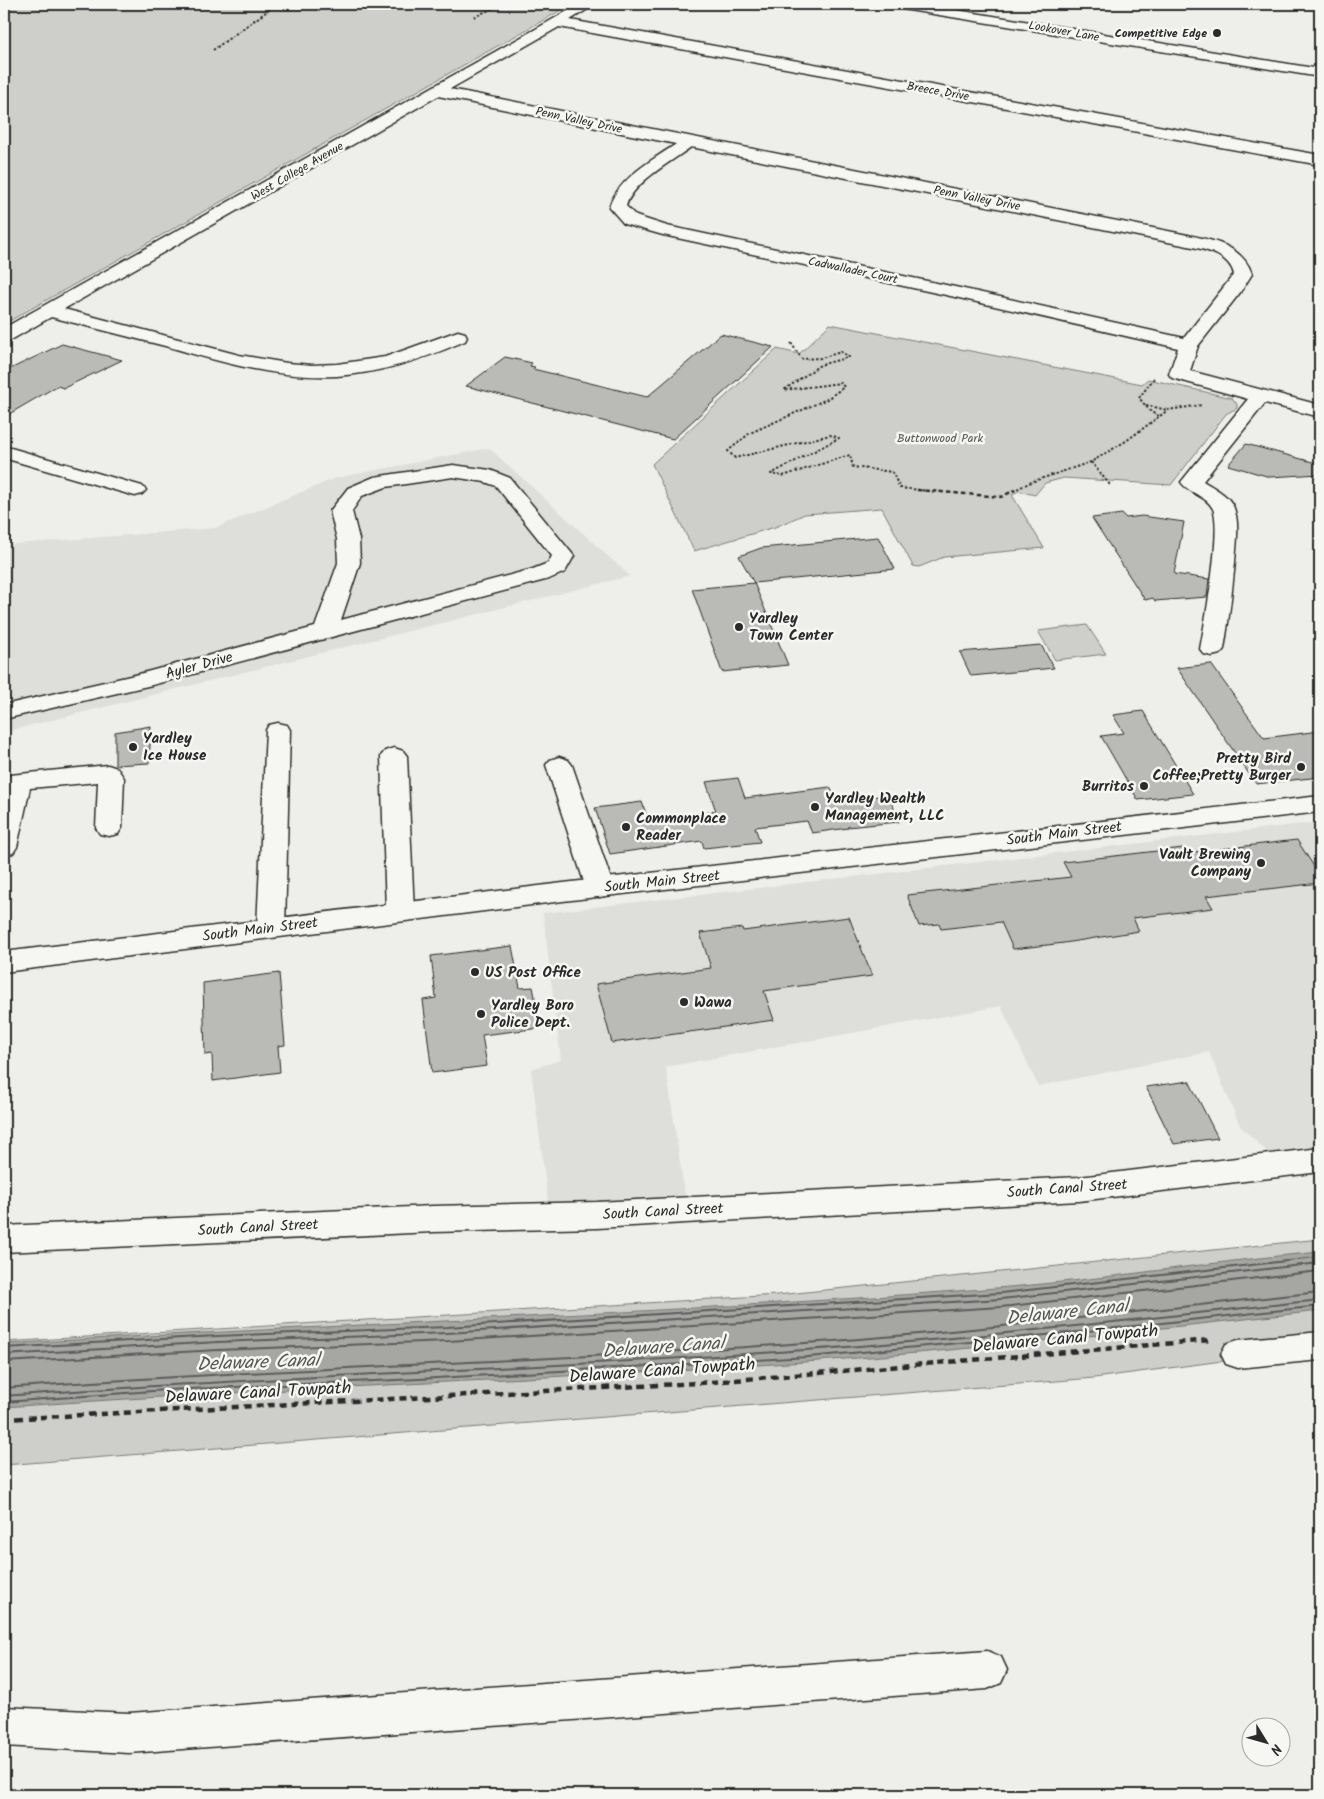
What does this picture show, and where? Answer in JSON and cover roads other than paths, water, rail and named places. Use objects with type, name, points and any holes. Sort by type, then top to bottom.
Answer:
[{"type":"street","name":"West College Avenue","points":[[4,336],[589,4]]},
{"type":"street","name":"Lookover Lane","points":[[896,4],[1320,73]]},
{"type":"street","name":"Breece Drive","points":[[556,22],[1320,160]]},
{"type":"street","name":"Penn Valley Drive","points":[[437,91],[687,143],[851,173],[1178,238],[1219,249],[1232,256],[1240,264],[1243,274],[1236,286],[1189,345],[1179,374],[1261,396]]},
{"type":"street","name":"Cadwallader Court","points":[[687,143],[642,175],[621,195],[617,207],[630,220],[664,230],[946,290],[1189,345]]},
{"type":"street","points":[[49,311],[222,356],[295,370],[335,370],[377,365],[406,358],[458,338]]},
{"type":"street","points":[[1212,650],[1219,611],[1227,526],[1222,507],[1215,498],[1191,482],[1261,396],[1320,411]]},
{"type":"street","points":[[4,452],[135,490]]},
{"type":"street","name":"Ayler Drive","points":[[4,712],[143,680],[325,632],[541,574],[557,567],[563,556],[503,482],[490,476],[453,471],[381,481],[355,492],[341,511],[348,539],[350,563],[325,632]]},
{"type":"street","points":[[271,928],[278,730]]},
{"type":"street","points":[[394,756],[400,912]]},
{"type":"street","points":[[559,765],[600,888]]},
{"type":"street","points":[[4,846],[16,790],[12,782],[108,773],[111,778],[109,828]]},
{"type":"street","name":"South Main Street","points":[[4,962],[400,912],[1320,804]]},
{"type":"street","name":"South Canal Street","points":[[4,1239],[433,1219],[597,1215],[1069,1189],[1320,1160]]},
{"type":"street","points":[[1226,1347],[1320,1346]]},
{"type":"street","points":[[4,1727],[129,1733],[987,1670]]},
{"type":"water","name":"Delaware Canal","points":[[1320,1252],[1320,1311],[998,1345],[805,1362],[204,1394],[4,1407],[4,1344],[625,1312],[873,1297],[1037,1285]]},
{"type":"place","name":"Competitive Edge","points":[[1217,33]]},
{"type":"place","name":"Yardley Town Center","points":[[739,627]]},
{"type":"place","name":"Yardley Ice House","points":[[133,747]]},
{"type":"place","name":"Pretty Bird Coffee;Pretty Burger","points":[[1301,767]]},
{"type":"place","name":"Burritos","points":[[1144,786]]},
{"type":"place","name":"Yardley Wealth Management, LLC","points":[[815,807]]},
{"type":"place","name":"Commonplace Reader","points":[[626,827]]},
{"type":"place","name":"Vault Brewing Company","points":[[1261,863]]},
{"type":"place","name":"US Post Office","points":[[475,972]]},
{"type":"place","name":"Wawa","points":[[684,1002]]},
{"type":"place","name":"Yardley Boro Police Dept.","points":[[481,1014]]},
{"type":"park label","name":"Buttonwood Park","points":[[940,438]]}]
